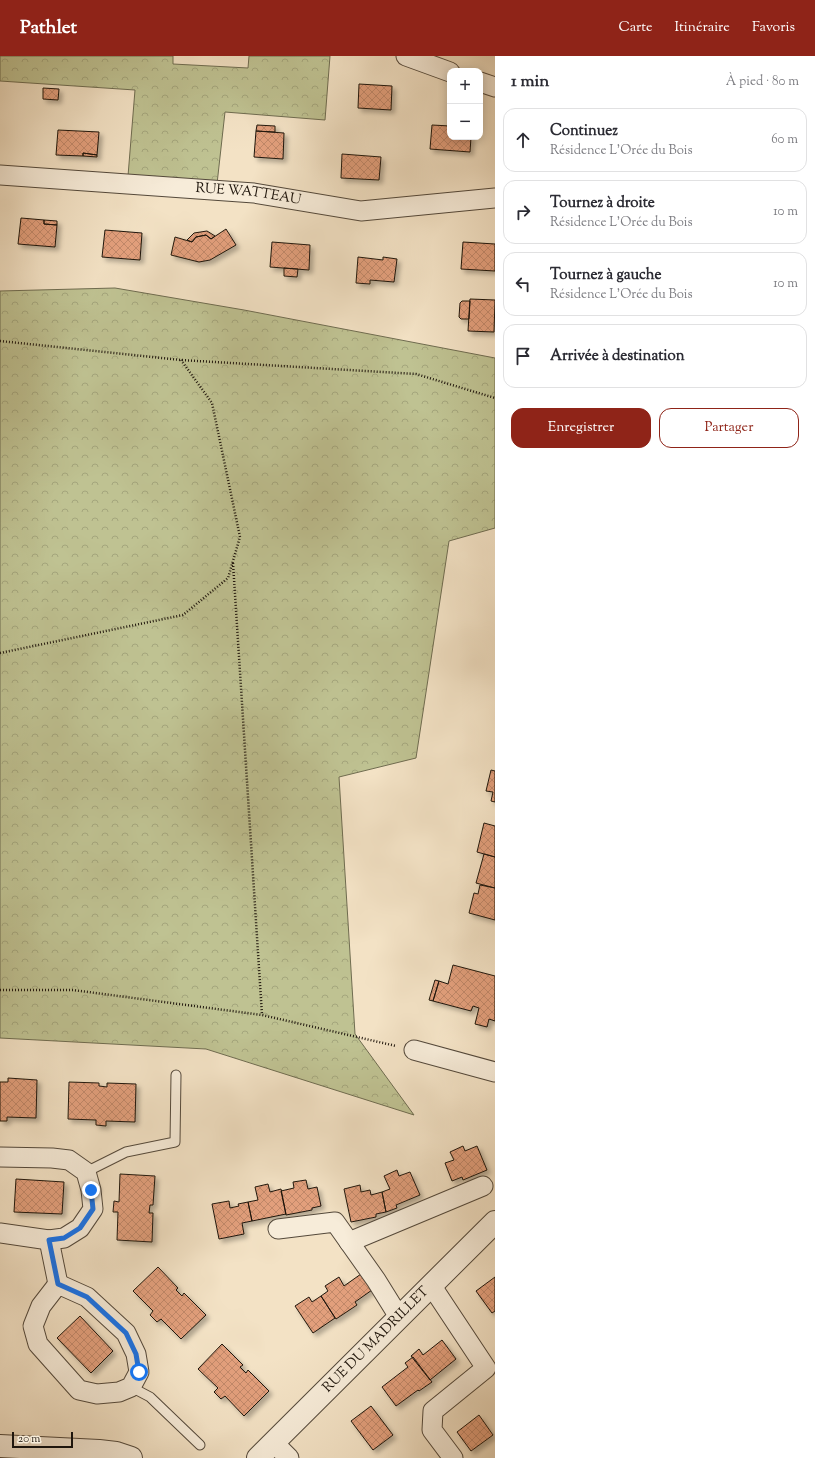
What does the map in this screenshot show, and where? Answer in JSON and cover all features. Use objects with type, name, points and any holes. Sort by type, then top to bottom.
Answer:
[{"type":"street","points":[[406,56],[447,71]]},
{"type":"street","points":[[483,83],[495,87]]},
{"type":"street","name":"RUE WATTEAU","points":[[0,175],[254,193],[361,212],[495,198]]},
{"type":"street","points":[[414,1050],[495,1072]]},
{"type":"street","points":[[0,1157],[52,1158],[69,1160],[86,1172],[91,1190],[93,1209],[80,1228],[64,1238],[49,1240],[0,1233]]},
{"type":"street","points":[[349,1242],[484,1186]]},
{"type":"street","points":[[278,1229],[335,1222],[400,1317]]},
{"type":"street","name":"RUE DU MADRILLET","points":[[263,1454],[495,1222]]},
{"type":"street","points":[[49,1240],[58,1284],[41,1306],[33,1326],[38,1344],[79,1390],[97,1394],[119,1392],[131,1387],[139,1372],[136,1354],[126,1333],[87,1297],[58,1284]]},
{"type":"street","points":[[432,1285],[486,1368],[433,1411],[432,1430],[453,1458]]},
{"type":"street","points":[[0,1446],[99,1451],[116,1453],[131,1458]]},
{"type":"street","points":[[263,1454],[289,1458]]},
{"type":"lane","points":[[86,1172],[126,1152],[175,1142],[176,1075]]},
{"type":"lane","points":[[131,1387],[150,1397],[200,1445]]},
{"type":"path","points":[[0,341],[181,360],[416,374],[495,398]]},
{"type":"path","points":[[0,654],[183,615],[228,578],[240,537],[212,403],[181,360]]},
{"type":"path","points":[[233,561],[262,1015]]},
{"type":"path","points":[[0,990],[73,990],[262,1015],[414,1050]]},
{"type":"green space","points":[[0,56],[173,56],[173,64],[248,68],[249,56],[330,56],[325,120],[225,112],[217,184],[128,176],[135,90],[0,81]]},
{"type":"green space","points":[[115,288],[244,310],[495,358],[495,528],[449,541],[416,758],[339,777],[355,1034],[414,1115],[206,1049],[0,1038],[0,291]]},
{"type":"building","points":[[359,84],[392,86],[391,110],[358,108]]},
{"type":"building","points":[[43,88],[59,89],[58,100],[43,99]]},
{"type":"building","points":[[257,125],[275,126],[275,132],[256,131]]},
{"type":"building","points":[[432,125],[447,126],[447,140],[471,140],[470,152],[430,149]]},
{"type":"building","points":[[58,130],[99,132],[97,155],[83,153],[83,156],[56,155]]},
{"type":"building","points":[[256,131],[284,133],[283,159],[254,157]]},
{"type":"building","points":[[83,153],[97,155],[97,157],[83,156]]},
{"type":"building","points":[[342,154],[381,157],[379,180],[341,178]]},
{"type":"building","points":[[21,218],[44,220],[44,224],[57,225],[55,247],[18,244]]},
{"type":"building","points":[[44,220],[57,221],[57,225],[44,224]]},
{"type":"building","points":[[226,229],[236,245],[210,260],[199,262],[171,255],[175,237],[192,242],[196,237],[206,235],[211,239]]},
{"type":"building","points":[[105,230],[142,233],[140,260],[102,257]]},
{"type":"building","points":[[207,231],[215,236],[211,239],[206,235],[196,237],[192,242],[187,240],[194,233]]},
{"type":"building","points":[[272,242],[310,245],[309,270],[270,267]]},
{"type":"building","points":[[463,242],[495,244],[495,271],[461,269]]},
{"type":"building","points":[[358,257],[383,260],[383,257],[397,259],[394,282],[370,280],[370,284],[356,283]]},
{"type":"building","points":[[284,268],[298,269],[297,277],[284,276]]},
{"type":"building","points":[[470,299],[495,300],[494,332],[468,331]]},
{"type":"building","points":[[462,301],[470,301],[469,319],[461,319],[459,317],[460,303]]},
{"type":"building","points":[[491,770],[495,771],[495,802],[491,801],[493,792],[486,791]]},
{"type":"building","points":[[484,823],[495,826],[495,857],[477,852]]},
{"type":"building","points":[[484,854],[495,857],[495,888],[476,883]]},
{"type":"building","points":[[480,885],[495,888],[495,920],[469,913],[474,893],[478,894]]},
{"type":"building","points":[[453,965],[495,976],[495,1021],[489,1019],[487,1027],[475,1024],[479,1008],[473,1006],[471,1011],[433,1001],[439,981],[448,984]]},
{"type":"building","points":[[435,980],[439,981],[433,1001],[429,1000]]},
{"type":"building","points":[[8,1078],[37,1080],[36,1118],[7,1117],[7,1121],[0,1121],[0,1082],[8,1082]]},
{"type":"building","points":[[69,1082],[99,1083],[99,1086],[107,1087],[107,1083],[136,1084],[135,1122],[106,1121],[106,1126],[96,1125],[96,1120],[68,1119]]},
{"type":"building","points":[[463,1146],[465,1151],[477,1146],[487,1170],[463,1180],[462,1177],[452,1181],[445,1163],[454,1160],[450,1152]]},
{"type":"building","points":[[397,1170],[399,1176],[410,1172],[420,1195],[396,1205],[397,1208],[386,1212],[382,1192],[390,1189],[384,1176]]},
{"type":"building","points":[[120,1174],[155,1176],[153,1205],[150,1205],[149,1213],[153,1213],[152,1242],[117,1240],[118,1212],[113,1212],[114,1201],[119,1202]]},
{"type":"building","points":[[16,1179],[64,1182],[62,1214],[14,1212]]},
{"type":"building","points":[[306,1180],[308,1189],[317,1187],[321,1206],[312,1208],[312,1210],[286,1215],[281,1191],[294,1188],[293,1182]]},
{"type":"building","points":[[268,1184],[270,1192],[281,1189],[286,1214],[252,1221],[248,1202],[258,1200],[255,1187]]},
{"type":"building","points":[[360,1185],[361,1192],[370,1190],[371,1195],[382,1192],[386,1212],[376,1214],[376,1217],[351,1222],[344,1189]]},
{"type":"building","points":[[229,1201],[230,1208],[239,1206],[238,1204],[248,1202],[252,1221],[242,1223],[244,1234],[219,1239],[212,1204]]},
{"type":"building","points":[[158,1267],[178,1288],[176,1290],[182,1296],[184,1293],[206,1315],[181,1339],[161,1319],[157,1322],[150,1315],[153,1311],[133,1291]]},
{"type":"building","points":[[361,1274],[372,1290],[355,1302],[357,1305],[336,1319],[321,1296],[328,1291],[325,1286],[339,1277],[344,1286]]},
{"type":"building","points":[[495,1277],[495,1311],[492,1313],[476,1291]]},
{"type":"building","points":[[321,1296],[335,1318],[313,1333],[295,1306],[309,1297],[312,1302]]},
{"type":"building","points":[[80,1316],[113,1351],[91,1373],[57,1338]]},
{"type":"building","points":[[442,1340],[456,1359],[430,1380],[411,1356],[419,1349],[423,1355]]},
{"type":"building","points":[[222,1344],[243,1365],[240,1367],[246,1373],[248,1370],[269,1391],[244,1416],[225,1396],[221,1399],[214,1392],[218,1388],[198,1369]]},
{"type":"building","points":[[413,1357],[432,1382],[396,1406],[382,1387],[408,1367],[405,1363]]},
{"type":"building","points":[[371,1406],[393,1435],[373,1450],[351,1421]]},
{"type":"building","points":[[479,1415],[493,1435],[471,1451],[457,1432]]},
{"type":"route","points":[[91,1190],[93,1209],[80,1228],[64,1238],[49,1240],[58,1284],[87,1297],[126,1333],[136,1354],[139,1372]]}]
